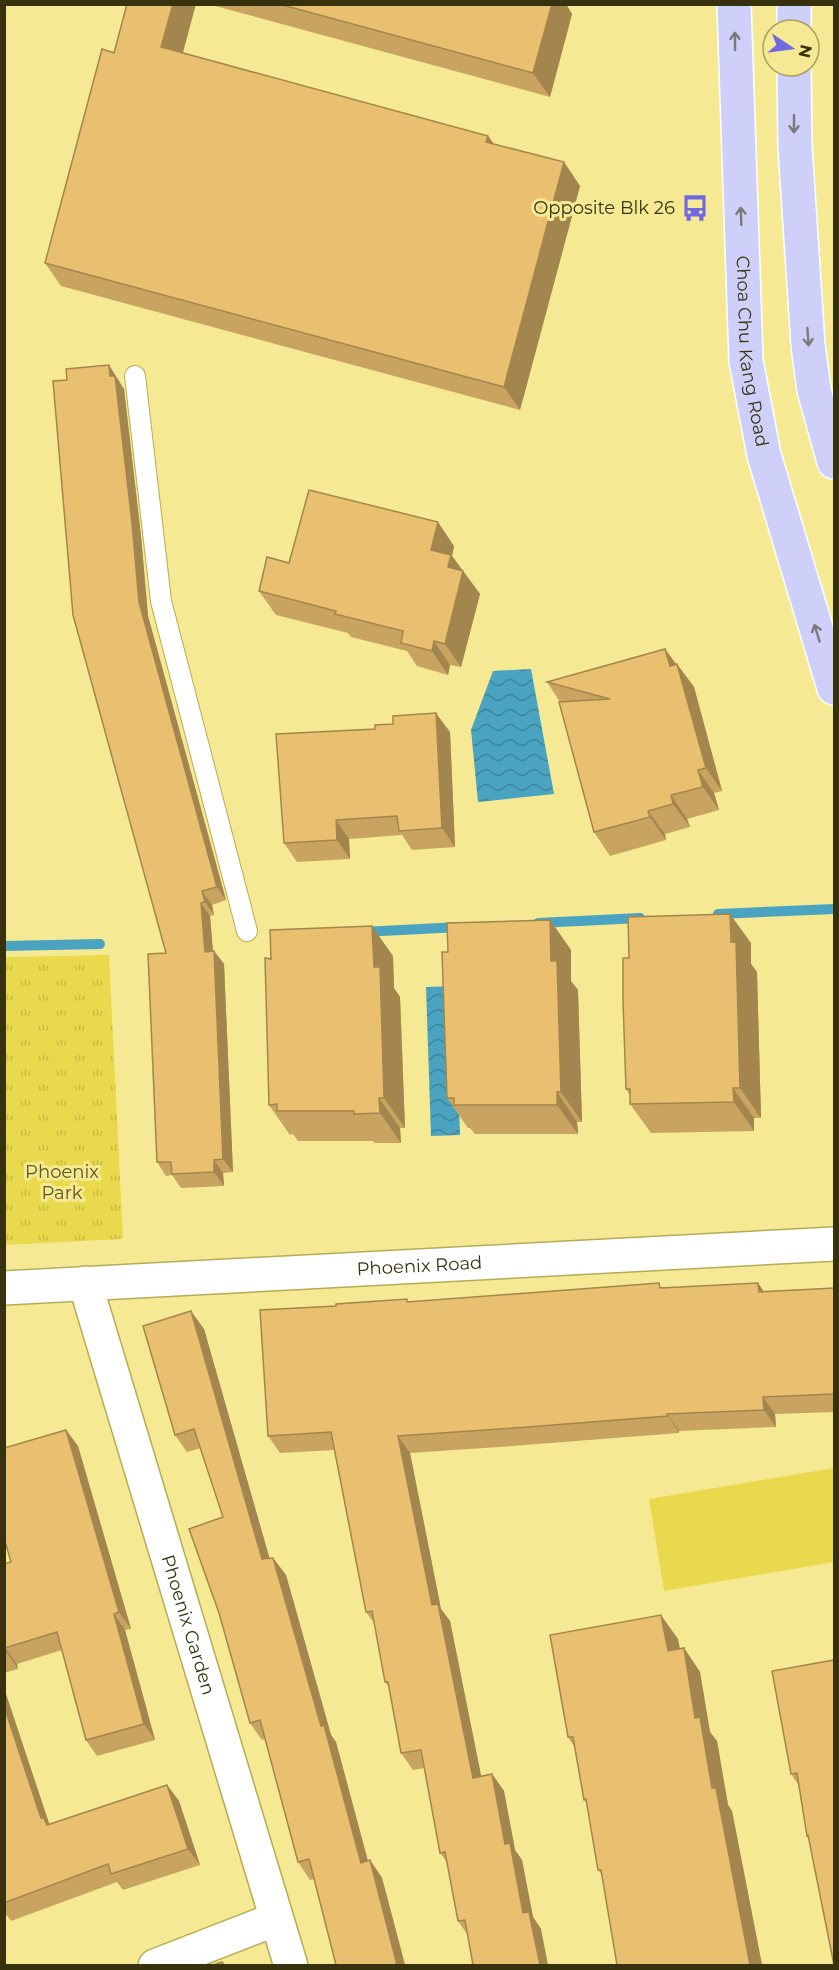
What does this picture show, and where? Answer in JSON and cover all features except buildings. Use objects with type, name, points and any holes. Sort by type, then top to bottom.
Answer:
[{"type":"main road","name":"Choa Chu Kang Road","points":[[734,4],[746,361],[764,455],[834,688]]},
{"type":"main road","points":[[794,78],[795,147],[808,345],[814,390],[834,462]]},
{"type":"street","name":"Phoenix Road","points":[[4,1288],[834,1244]]},
{"type":"street","name":"Phoenix Garden","points":[[85,1283],[291,1965]]},
{"type":"street","points":[[155,1965],[276,1919]]},
{"type":"lane","points":[[135,376],[161,601],[247,931]]},
{"type":"green space","name":"Phoenix Park","points":[[109,955],[123,1239],[5,1245],[5,957]]},
{"type":"green space","points":[[834,1468],[834,1562],[664,1591],[649,1499]]},
{"type":"water","points":[[531,669],[554,794],[478,802],[471,730],[493,671]]},
{"type":"water","points":[[455,986],[460,1135],[431,1136],[426,987]]},
{"type":"waterway","points":[[718,914],[834,909]]},
{"type":"waterway","points":[[538,923],[640,918]]},
{"type":"waterway","points":[[362,932],[460,927]]},
{"type":"waterway","points":[[4,946],[100,944]]},
{"type":"place","name":"Opposite Blk 26","points":[[695,208]]}]
